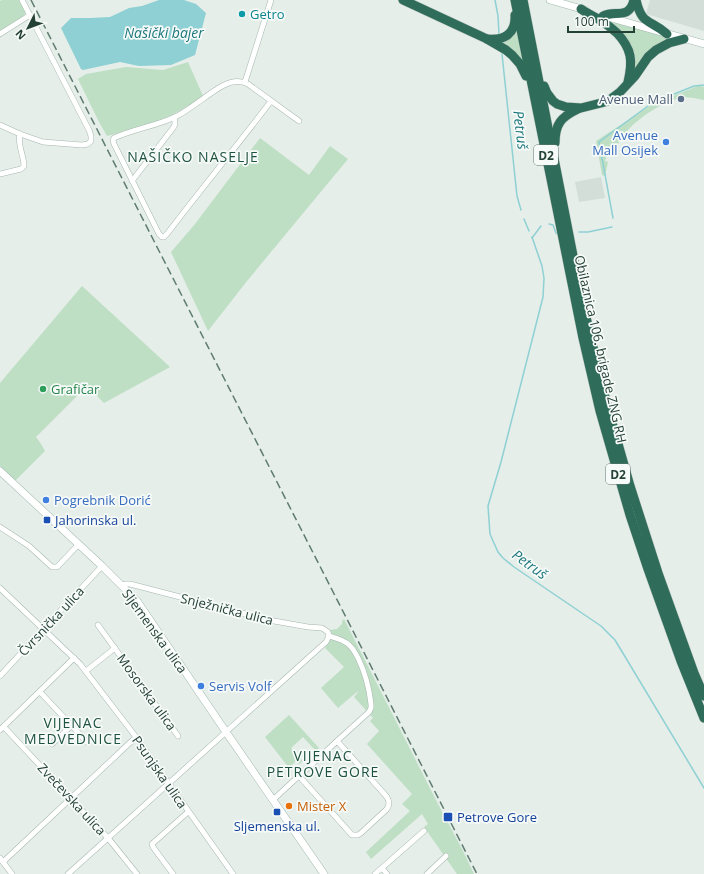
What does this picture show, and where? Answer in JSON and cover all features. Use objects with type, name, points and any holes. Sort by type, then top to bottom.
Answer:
[{"type":"highway","points":[[403,0],[487,39],[506,50],[523,68],[532,88]]},
{"type":"highway","points":[[603,16],[609,14],[620,14],[627,11],[635,0]]},
{"type":"highway","points":[[635,0],[642,17],[650,24],[659,27],[667,34]]},
{"type":"highway","points":[[487,39],[502,39],[509,34],[515,23],[518,1]]},
{"type":"highway","name":"Obilaznica 106. brigade ZNG RH","points":[[518,1],[537,68],[590,335],[617,442],[658,573],[704,696]]},
{"type":"highway","name":"Obilaznica 106. brigade ZNG RH","points":[[518,1],[532,88],[583,338],[600,412],[630,515],[648,568],[681,661],[704,718]]},
{"type":"highway","points":[[581,9],[604,22],[626,44],[631,60],[628,83]]},
{"type":"highway","points":[[556,166],[557,156],[555,138],[557,128],[564,117],[581,108],[608,100],[620,92],[635,76],[652,53],[669,43],[684,39]]},
{"type":"highway","points":[[537,68],[547,93],[553,101],[566,107],[581,108]]},
{"type":"street","points":[[0,125],[20,134],[49,143],[82,145],[89,143],[91,138],[89,130],[22,0]]},
{"type":"street","points":[[245,82],[271,0]]},
{"type":"street","points":[[550,0],[704,44]]},
{"type":"street","points":[[0,34],[30,15]]},
{"type":"street","points":[[271,101],[167,234],[162,237],[132,181],[113,139],[174,118],[229,82],[236,81],[245,82],[299,121]]},
{"type":"street","points":[[132,181],[175,125],[174,118]]},
{"type":"street","points":[[0,174],[21,169],[24,166],[19,141],[20,134]]},
{"type":"street","name":"Sljemenska ulica","points":[[1,473],[79,544],[122,585],[140,605],[324,874]]},
{"type":"street","points":[[0,527],[29,546],[52,567],[57,567],[79,544]]},
{"type":"street","name":"Čvrsnička ulica","points":[[0,676],[102,566]]},
{"type":"street","name":"Snježnička ulica","points":[[122,585],[130,584],[274,621],[322,628],[328,632],[329,636]]},
{"type":"street","name":"Psunjska ulica","points":[[0,588],[86,670],[136,736],[168,784],[233,874]]},
{"type":"street","name":"Mosorska ulica","points":[[98,625],[178,736]]},
{"type":"street","points":[[68,874],[326,642],[329,636],[344,642],[354,650],[367,678],[371,708],[369,712],[273,800]]},
{"type":"street","name":"Mosorska ulica","points":[[86,670],[115,648]]},
{"type":"street","points":[[2,728],[74,658]]},
{"type":"street","points":[[40,692],[87,742]]},
{"type":"street","points":[[52,744],[72,726]]},
{"type":"street","name":"Zvečevska ulica","points":[[2,728],[108,838],[137,874]]},
{"type":"street","points":[[12,874],[2,860],[71,798],[136,736]]},
{"type":"street","points":[[299,776],[352,835],[358,835],[372,823],[387,809],[389,801],[337,741]]},
{"type":"street","points":[[173,874],[152,844],[188,812]]},
{"type":"street","points":[[375,874],[424,831]]},
{"type":"street","points":[[427,874],[446,856]]},
{"type":"street","points":[[382,868],[387,874]]},
{"type":"shaded area","points":[[650,0],[704,0],[704,31],[646,14]]},
{"type":"shaded area","points":[[601,177],[605,198],[579,202],[575,182]]},
{"type":"green space","points":[[20,0],[26,12],[22,18],[0,32],[0,1]]},
{"type":"green space","points":[[607,18],[671,38],[633,75],[634,66]]},
{"type":"green space","points":[[517,26],[526,69],[498,42]]},
{"type":"green space","points":[[188,62],[203,96],[182,110],[165,118],[107,136],[78,79],[86,74],[126,67],[163,70]]},
{"type":"green space","points":[[700,85],[704,87],[704,100],[686,97],[671,101],[661,105],[634,124],[620,140],[616,149],[612,149],[607,155],[605,161],[608,162],[605,176],[602,175],[596,141],[651,105]]},
{"type":"green space","points":[[260,138],[309,175],[330,146],[348,159],[247,281],[208,331],[171,252],[195,224]]},
{"type":"green space","points":[[82,286],[170,367],[104,403],[87,386],[36,437],[45,451],[15,481],[0,466],[0,383]]},
{"type":"green space","points":[[344,619],[474,874],[457,874],[424,827],[428,824],[422,814],[371,859],[366,852],[410,811],[402,804],[412,794],[367,744],[379,731],[370,721],[373,718],[354,697],[358,691],[338,708],[321,688],[344,667],[325,648],[333,636],[330,630],[337,629],[342,624]]},
{"type":"green space","points":[[289,715],[319,748],[316,751],[303,737],[291,748],[303,761],[299,764],[296,761],[289,768],[265,737]]},
{"type":"water","name":"Našički bajer","points":[[159,0],[184,0],[196,4],[206,13],[195,55],[171,65],[139,66],[120,62],[83,70],[81,69],[61,28],[71,18],[110,17],[129,8],[142,6]]},
{"type":"waterway","name":"Petruš","points":[[495,0],[499,34]]},
{"type":"waterway","name":"Petruš","points":[[502,54],[517,196],[521,210]]},
{"type":"waterway","points":[[613,218],[599,142],[652,103],[694,86],[704,85]]},
{"type":"waterway","name":"Petruš","points":[[524,219],[529,231]]},
{"type":"waterway","points":[[549,224],[553,225],[556,233],[558,234]]},
{"type":"waterway","points":[[532,238],[541,226]]},
{"type":"waterway","points":[[579,232],[588,232],[612,227]]},
{"type":"waterway","name":"Petruš","points":[[532,237],[542,266],[544,278],[543,297],[501,462],[488,506],[490,534],[498,552],[503,558],[601,626],[615,640],[704,788]]},
{"type":"railway","points":[[31,0],[477,874]]},
{"type":"place","name":"Getro","points":[[242,14]]},
{"type":"place","name":"Avenue Mall","points":[[681,99]]},
{"type":"place","name":"Avenue Mall Osijek","points":[[666,142]]},
{"type":"place","name":"Grafičar","points":[[43,389]]},
{"type":"place","name":"Pogrebnik Dorić","points":[[46,500]]},
{"type":"place","name":"Jahorinska ul.","points":[[47,520]]},
{"type":"place","name":"Servis Volf","points":[[201,686]]},
{"type":"place","name":"Mister X","points":[[289,806]]},
{"type":"place","name":"Sljemenska ul.","points":[[277,812]]},
{"type":"place","name":"Petrove Gore","points":[[448,817]]},
{"type":"district","name":"NAŠIČKO NASELJE","points":[[193,156]]},
{"type":"district","name":"VIJENAC MEDVEDNICE","points":[[73,730]]},
{"type":"district","name":"VIJENAC PETROVE GORE","points":[[323,764]]}]
